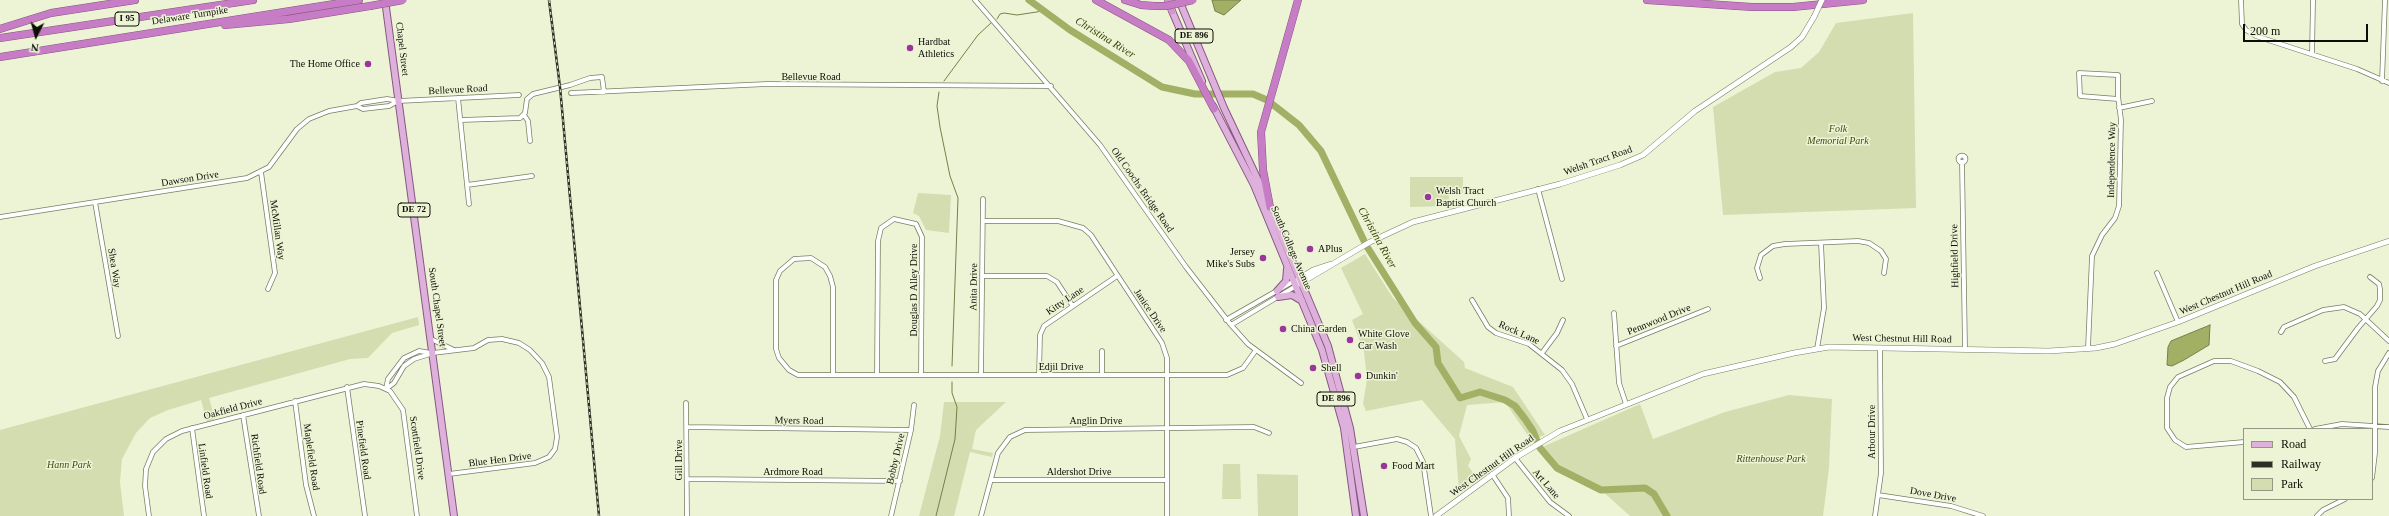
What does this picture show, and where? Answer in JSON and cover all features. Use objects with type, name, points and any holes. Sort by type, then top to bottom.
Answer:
[{"type":"highway","points":[[0,29],[51,13],[135,0]]},
{"type":"highway","name":"Delaware Turnpike","points":[[0,38],[253,0]]},
{"type":"highway","name":"Delaware Turnpike","points":[[0,57],[359,0]]},
{"type":"highway","points":[[177,28],[289,19],[404,0]]},
{"type":"highway","points":[[1096,0],[1169,40],[1189,61],[1203,85],[1214,109]]},
{"type":"highway","points":[[1125,0],[1141,5],[1154,6],[1166,6],[1193,0]]},
{"type":"highway","name":"DE 896","points":[[1168,0],[1172,11]]},
{"type":"highway","points":[[1270,207],[1262,154],[1261,132],[1298,0]]},
{"type":"highway","points":[[1646,0],[1752,7],[1793,6],[1863,0]]},
{"type":"main road","name":"Chapel Street","points":[[385,0],[399,101]]},
{"type":"main road","name":"South College Avenue","points":[[1179,0],[1224,108],[1270,207],[1298,282],[1328,346],[1354,447],[1364,516]]},
{"type":"main road","name":"DE 896","points":[[1172,11],[1203,85]]},
{"type":"main road","name":"South Chapel Street","points":[[399,101],[454,516]]},
{"type":"main road","name":"South College Avenue","points":[[1214,109],[1254,185],[1286,263],[1298,282],[1302,302],[1322,350],[1344,428],[1356,516]]},
{"type":"main road","points":[[1277,294],[1286,281],[1286,263]]},
{"type":"main road","points":[[1277,294],[1292,295],[1302,302]]},
{"type":"street","name":"Old Coochs Bridge Road","points":[[975,0],[1051,86],[1107,153],[1186,267],[1226,320],[1256,350],[1301,383]]},
{"type":"street","name":"Welsh Tract Road","points":[[1226,320],[1277,294],[1370,242],[1413,222],[1538,189],[1620,165],[1643,155],[1695,111],[1791,47],[1806,32],[1822,0]]},
{"type":"street","points":[[2241,0],[2242,24],[2246,30],[2256,36],[2357,69],[2389,83]]},
{"type":"street","points":[[2312,54],[2313,0]]},
{"type":"street","points":[[2382,81],[2385,0]]},
{"type":"street","name":"Independence Way","points":[[2088,348],[2092,256],[2102,234],[2115,218],[2120,206],[2121,120],[2118,99],[2118,75],[2079,74],[2080,96],[2084,98],[2118,99]]},
{"type":"street","points":[[530,140],[528,121],[524,115],[529,96],[548,89],[570,85],[582,79],[602,77],[604,92]]},
{"type":"street","name":"Bellevue Road","points":[[571,93],[767,84],[1051,86]]},
{"type":"street","name":"Bellevue Road","points":[[399,101],[519,95]]},
{"type":"street","points":[[458,98],[469,204]]},
{"type":"street","name":"Dawson Drive","points":[[0,217],[247,178],[261,172],[273,163],[297,130],[309,119],[329,111],[357,106],[362,109],[389,106],[399,101]]},
{"type":"street","name":"Independence Way","points":[[2119,108],[2152,101]]},
{"type":"street","points":[[461,120],[515,118],[524,115]]},
{"type":"street","name":"Highfield Drive","points":[[1962,162],[1965,348]]},
{"type":"street","name":"McMillan Way","points":[[261,172],[275,274],[268,289]]},
{"type":"street","points":[[467,185],[532,176]]},
{"type":"street","points":[[1538,189],[1562,279]]},
{"type":"street","name":"Anita Drive","points":[[981,375],[984,221],[983,199]]},
{"type":"street","name":"Shea Way","points":[[95,202],[118,336]]},
{"type":"street","name":"Douglas D Alley Drive","points":[[877,374],[878,241],[881,228],[894,219],[916,224],[922,237],[922,375]]},
{"type":"street","name":"Janice Drive","points":[[984,221],[1058,221],[1077,225],[1091,235],[1165,349],[1167,374],[1167,516]]},
{"type":"street","points":[[1760,278],[1757,272],[1757,263],[1769,248],[1785,244],[1858,241],[1869,243],[1882,252],[1886,258],[1884,273]]},
{"type":"street","name":"West Chestnut Hill Road","points":[[1436,516],[1492,474],[1545,440],[1587,420],[1626,404],[1709,373],[1817,349],[1965,348],[2049,351],[2088,348],[2123,342],[2178,322],[2315,266],[2389,241]]},
{"type":"street","points":[[1817,349],[1824,308],[1821,243]]},
{"type":"street","name":"Edjil Drive","points":[[833,375],[833,287],[830,276],[825,267],[811,258],[794,259],[780,271],[776,280],[776,349],[779,358],[789,370],[798,375],[833,375],[855,374],[1231,374],[1243,368],[1256,350]]},
{"type":"street","points":[[2157,273],[2178,322]]},
{"type":"street","points":[[982,276],[1047,276],[1057,282],[1072,305]]},
{"type":"street","name":"Kitty Lane","points":[[1039,375],[1041,330],[1048,322],[1117,276]]},
{"type":"street","points":[[2325,361],[2335,359],[2358,328],[2377,306],[2381,294],[2379,284],[2370,277]]},
{"type":"street","name":"Welsh Tract Road","points":[[1231,325],[1277,294]]},
{"type":"street","name":"Rock Lane","points":[[1472,300],[1488,327],[1496,333],[1529,344],[1542,353],[1570,380],[1587,420]]},
{"type":"street","points":[[2281,332],[2284,327],[2323,310],[2337,307],[2353,310],[2367,319],[2389,341]]},
{"type":"street","name":"Pennwood Drive","points":[[1616,346],[1708,309]]},
{"type":"street","points":[[1614,313],[1619,383],[1626,404]]},
{"type":"street","points":[[1542,353],[1557,334],[1563,320]]},
{"type":"street","points":[[431,339],[454,350]]},
{"type":"street","name":"Blue Hen Drive","points":[[386,389],[388,379],[404,358],[419,351],[433,353],[474,348],[488,340],[498,339],[515,342],[530,350],[542,363],[547,372],[557,441],[553,453],[540,462],[449,474]]},
{"type":"street","name":"Arbour Drive","points":[[1875,516],[1881,473],[1880,348]]},
{"type":"street","points":[[1102,351],[1102,375]]},
{"type":"street","points":[[2373,471],[2376,427],[2375,387],[2378,371],[2389,353]]},
{"type":"street","points":[[2243,442],[2186,447],[2175,440],[2167,428],[2167,398],[2170,387],[2178,377],[2214,362],[2231,361],[2258,371],[2280,382],[2294,397],[2310,428]]},
{"type":"street","name":"Oakfield Drive","points":[[149,516],[145,480],[150,457],[166,438],[192,428],[347,387],[364,384],[386,389]]},
{"type":"street","name":"Pinefield Road","points":[[347,387],[364,516]]},
{"type":"street","name":"Scottfield Drive","points":[[386,389],[398,399],[405,413],[417,516]]},
{"type":"street","name":"Maplefield Road","points":[[295,401],[306,485],[314,516]]},
{"type":"street","name":"Gill Drive","points":[[686,403],[687,516]]},
{"type":"street","name":"Bobby Drive","points":[[891,516],[911,430],[914,405]]},
{"type":"street","name":"Richfield Road","points":[[243,415],[259,516]]},
{"type":"street","points":[[2320,428],[2342,424],[2389,427]]},
{"type":"street","name":"Myers Road","points":[[687,427],[911,430]]},
{"type":"street","name":"Anglin Drive","points":[[981,516],[998,453],[1003,444],[1010,437],[1024,430],[1254,427],[1269,433]]},
{"type":"street","name":"Linfield Road","points":[[192,428],[204,516]]},
{"type":"street","points":[[1354,447],[1397,439],[1407,442],[1416,448],[1423,462],[1431,516]]},
{"type":"street","name":"Art Lane","points":[[1515,458],[1550,502],[1569,516]]},
{"type":"street","points":[[1492,474],[1508,498],[1509,516]]},
{"type":"street","name":"Ardmore Road","points":[[687,479],[900,481]]},
{"type":"street","name":"Aldershot Drive","points":[[991,480],[1167,480]]},
{"type":"street","name":"Dove Drive","points":[[1878,495],[1951,506],[1983,516]]},
{"type":"street","points":[[2317,516],[2323,510],[2343,500]]},
{"type":"street","points":[[1444,510],[1446,516]]},
{"type":"green space","name":"Folk Memorial Park","points":[[1913,13],[1916,208],[1723,215],[1713,107],[1775,72],[1801,68],[1819,52],[1836,23]]},
{"type":"green space","points":[[1410,177],[1463,177],[1463,193],[1449,193],[1449,206],[1410,207]]},
{"type":"green space","points":[[918,193],[951,195],[949,233],[926,230],[919,216],[913,213]]},
{"type":"green space","points":[[1365,254],[1393,298],[1464,362],[1465,368],[1513,387],[1545,435],[1531,440],[1505,402],[1467,405],[1459,436],[1471,459],[1468,466],[1478,479],[1459,492],[1455,439],[1422,400],[1366,411],[1363,404],[1367,379],[1364,352],[1352,320],[1363,314],[1341,268]]},
{"type":"green space","name":"Hann Park","points":[[418,317],[419,325],[392,333],[368,358],[350,359],[209,398],[215,419],[207,422],[201,400],[168,410],[150,418],[136,433],[122,459],[120,482],[124,516],[0,516],[0,430]]},
{"type":"green space","name":"Rittenhouse Park","points":[[1789,395],[1832,399],[1829,468],[1823,516],[1630,516],[1601,490],[1557,468],[1540,448],[1640,404],[1653,439],[1725,412]]},
{"type":"green space","points":[[944,402],[1006,402],[976,430],[972,449],[993,453],[992,457],[970,452],[954,516],[919,516],[940,436]]},
{"type":"green space","points":[[1223,464],[1240,464],[1241,499],[1222,499]]},
{"type":"green space","points":[[1257,474],[1298,475],[1298,516],[1258,516]]},
{"type":"shaded area","points":[[1212,0],[1241,0],[1224,15],[1215,11]]},
{"type":"shaded area","points":[[2210,325],[2209,345],[2172,366],[2167,365],[2168,347],[2171,341]]},
{"type":"waterway","name":"Christina River","points":[[1029,0],[1070,30],[1162,87],[1195,94],[1253,94],[1267,100],[1299,125],[1321,151],[1366,245],[1415,323],[1436,347],[1438,363],[1460,398],[1480,392],[1505,400],[1515,406],[1525,419],[1533,431],[1540,448],[1557,468],[1601,490],[1645,488],[1654,494],[1667,516]]},
{"type":"waterway","points":[[997,19],[1000,14],[1004,13],[1017,15],[1043,11]]},
{"type":"waterway","points":[[944,81],[978,35],[991,23]]},
{"type":"waterway","points":[[939,92],[937,106],[940,127],[950,176],[958,198],[952,366]]},
{"type":"waterway","points":[[936,516],[955,439],[957,407],[952,393],[952,382]]},
{"type":"railway","points":[[549,0],[560,87],[599,516]]},
{"type":"place","name":"Hardbat Athletics","points":[[910,48]]},
{"type":"place","name":"The Home Office","points":[[368,64]]},
{"type":"place","name":"Welsh Tract Baptist Church","points":[[1428,197]]},
{"type":"place","name":"APlus","points":[[1310,249]]},
{"type":"place","name":"Jersey Mike's Subs","points":[[1263,258]]},
{"type":"place","name":"China Garden","points":[[1283,329]]},
{"type":"place","name":"White Glove Car Wash","points":[[1350,340]]},
{"type":"place","name":"Shell","points":[[1313,368]]},
{"type":"place","name":"Dunkin'","points":[[1358,376]]},
{"type":"place","name":"Food Mart","points":[[1384,466]]}]
